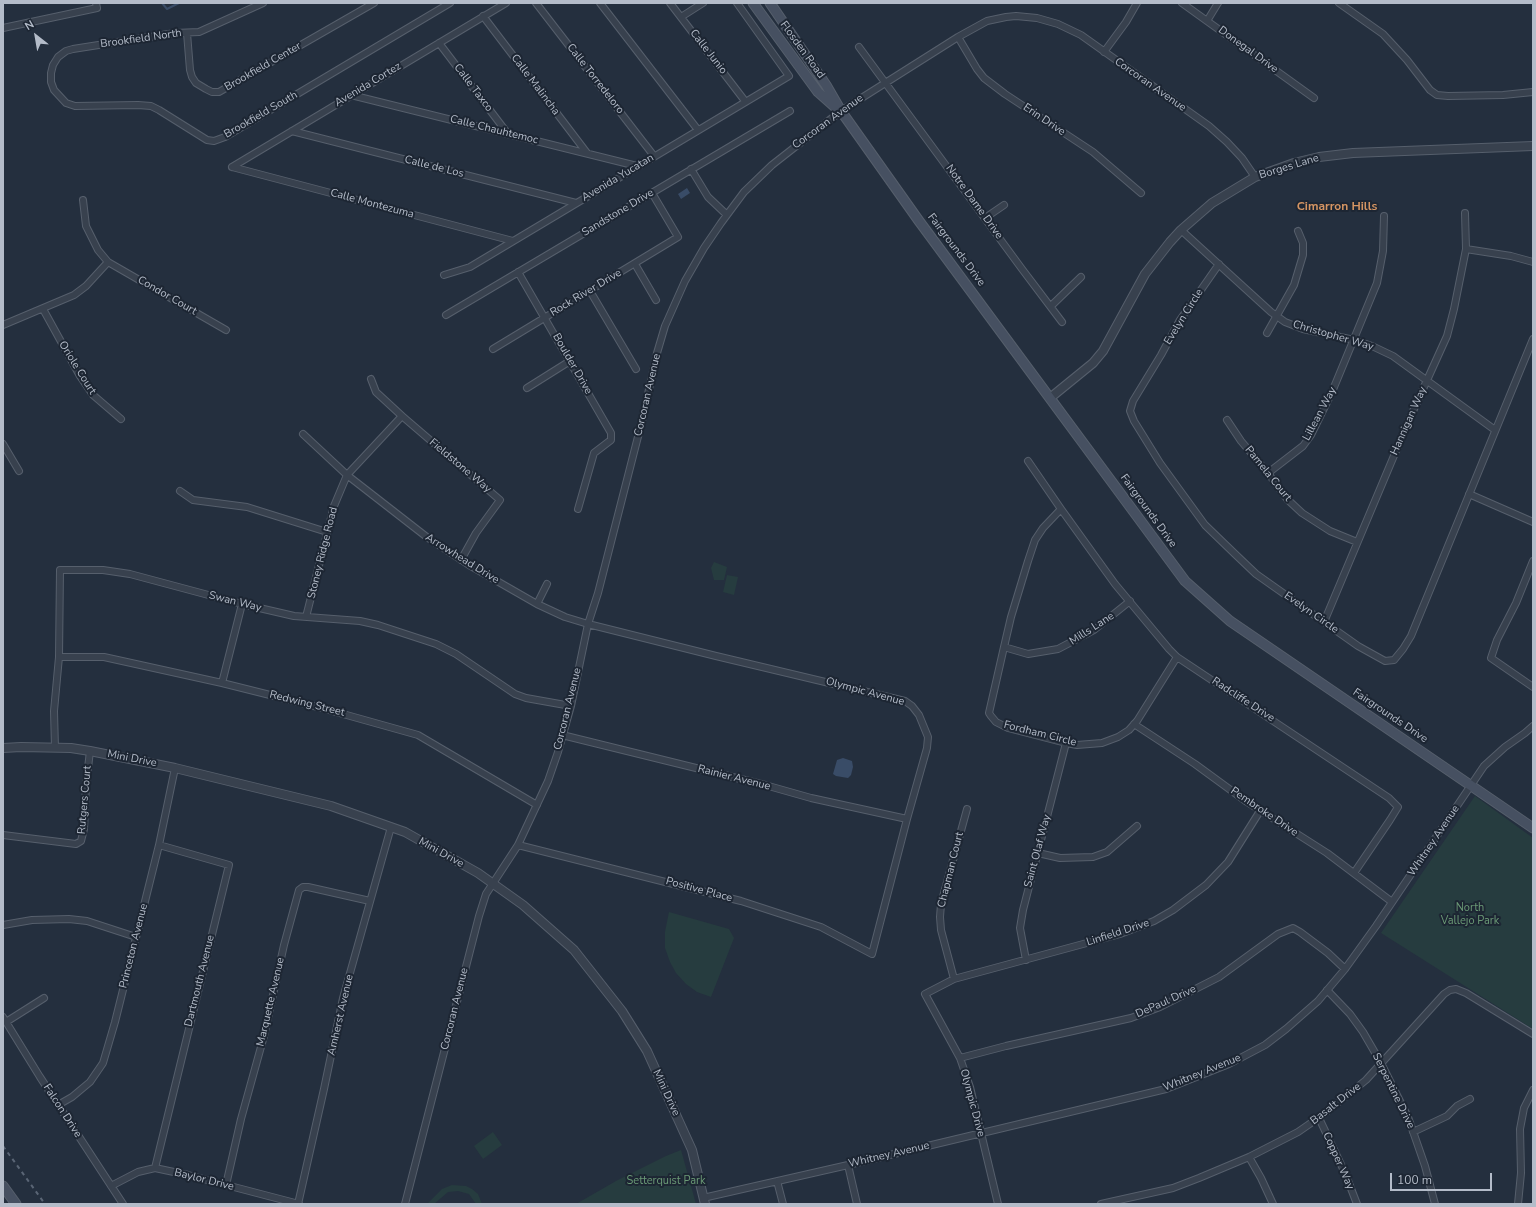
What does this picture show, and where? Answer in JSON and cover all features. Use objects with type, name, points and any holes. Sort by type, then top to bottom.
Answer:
[{"type":"main road","name":"Flosden Road","points":[[753,3],[818,92]]},
{"type":"main road","name":"Flosden Road","points":[[770,3],[826,85]]},
{"type":"main road","name":"Fairgrounds Drive","points":[[826,85],[840,111],[919,221],[1185,581],[1236,625],[1533,828]]},
{"type":"main road","name":"Fairgrounds Drive","points":[[818,92],[840,111]]},
{"type":"main road","points":[[3,1186],[16,1204]]},
{"type":"street","name":"Brookfield North","points":[[59,96],[54,90],[51,82],[51,73],[53,65],[58,57],[66,51],[174,33],[199,32],[263,3]]},
{"type":"street","name":"Brookfield Center","points":[[187,32],[190,70],[192,77],[196,83],[206,89],[212,92],[219,92],[374,3]]},
{"type":"street","name":"Brookfield South","points":[[59,96],[66,103],[75,106],[151,106],[207,140],[214,141],[225,137],[450,3]]},
{"type":"street","name":"Avenida Cortez","points":[[232,167],[351,94],[506,3]]},
{"type":"street","name":"Calle Torredeloro","points":[[536,3],[654,156]]},
{"type":"street","points":[[600,3],[698,130]]},
{"type":"street","name":"Calle Junio","points":[[670,3],[746,102]]},
{"type":"street","points":[[680,17],[703,3]]},
{"type":"street","name":"Avenida Yucatan","points":[[444,275],[470,267],[789,76],[737,3]]},
{"type":"street","points":[[1104,52],[1126,22],[1137,3]]},
{"type":"street","name":"Donegal Drive","points":[[1182,3],[1314,98]]},
{"type":"street","points":[[1207,21],[1218,3]]},
{"type":"street","points":[[1339,3],[1383,34],[1407,60],[1430,90],[1437,95],[1502,95],[1533,92]]},
{"type":"street","points":[[3,28],[96,5]]},
{"type":"street","name":"Calle Malincha","points":[[483,16],[587,153]]},
{"type":"street","name":"Corcoran Avenue","points":[[405,1204],[479,916],[486,894],[518,845],[548,781],[562,735],[588,624],[598,594],[642,421],[657,353],[665,326],[685,281],[704,248],[744,192],[772,165],[840,111],[958,37],[995,19],[1011,16],[1030,17],[1058,24],[1075,32],[1209,126],[1242,158],[1255,177]]},
{"type":"street","name":"Erin Drive","points":[[958,37],[977,70],[984,78],[1005,94],[1093,152],[1141,193]]},
{"type":"street","name":"Calle Taxco","points":[[439,43],[508,134]]},
{"type":"street","name":"Notre Dame Drive","points":[[859,47],[1062,322]]},
{"type":"street","name":"Calle Chauhtemoc","points":[[351,94],[637,166]]},
{"type":"street","name":"Sandstone Drive","points":[[446,315],[790,111]]},
{"type":"street","name":"Calle de Los","points":[[292,131],[576,204]]},
{"type":"street","name":"Borges Lane","points":[[1050,398],[1093,363],[1103,350],[1145,274],[1161,252],[1182,230],[1212,203],[1255,177],[1294,163],[1319,157],[1353,153],[1533,146]]},
{"type":"street","name":"Calle Montezuma","points":[[232,167],[513,241]]},
{"type":"street","points":[[692,169],[708,197],[727,215]]},
{"type":"street","name":"Rock River Drive","points":[[493,349],[678,237],[652,193]]},
{"type":"street","points":[[3,325],[74,295],[86,286],[108,262],[98,250],[86,226],[83,200]]},
{"type":"street","points":[[985,218],[1004,205]]},
{"type":"street","name":"Hannigan Way","points":[[1324,622],[1427,379],[1447,336],[1466,249],[1465,213]]},
{"type":"street","name":"Lillean Way","points":[[1268,473],[1303,446],[1311,435],[1332,392],[1377,284],[1383,251],[1384,216]]},
{"type":"street","name":"Christopher Way","points":[[1182,230],[1276,316],[1285,322],[1302,329],[1354,340],[1372,346],[1393,356],[1427,379],[1495,430]]},
{"type":"street","points":[[1267,333],[1294,285],[1303,255],[1303,243],[1298,231]]},
{"type":"street","points":[[1466,249],[1511,256],[1533,262]]},
{"type":"street","name":"Condor Court","points":[[108,262],[226,330]]},
{"type":"street","points":[[635,264],[656,300]]},
{"type":"street","name":"Evelyn Circle","points":[[1219,264],[1180,320],[1161,355],[1132,401],[1130,411],[1160,463],[1205,525],[1256,574],[1358,646],[1385,661],[1394,660],[1403,649],[1410,636],[1533,339]]},
{"type":"street","name":"Boulder Drive","points":[[518,272],[602,415],[611,433],[611,440],[594,453],[578,509]]},
{"type":"street","points":[[1051,306],[1081,277]]},
{"type":"street","points":[[590,291],[636,369]]},
{"type":"street","name":"Oriole Court","points":[[42,309],[80,376],[93,395],[121,419]]},
{"type":"street","points":[[527,388],[570,361]]},
{"type":"street","points":[[371,379],[376,392],[402,416]]},
{"type":"street","name":"Stoney Ridge Road","points":[[306,617],[334,506],[347,475],[402,416]]},
{"type":"street","name":"Fieldstone Way","points":[[402,416],[500,500],[476,533],[461,560]]},
{"type":"street","name":"Pamela Court","points":[[1227,420],[1287,499],[1302,513],[1330,531],[1357,542]]},
{"type":"street","name":"Arrowhead Drive","points":[[303,434],[347,475],[428,538],[461,560],[536,604],[565,618],[588,624]]},
{"type":"street","points":[[3,444],[19,471]]},
{"type":"street","name":"Radcliffe Drive","points":[[1028,461],[1115,584],[1177,657],[1383,794],[1398,807],[1354,873]]},
{"type":"street","points":[[180,491],[193,500],[247,507],[327,532]]},
{"type":"street","points":[[1469,494],[1533,522]]},
{"type":"street","name":"Fordham Circle","points":[[1061,509],[1042,528],[1035,540],[1011,617],[990,713],[991,716],[996,722],[1008,728],[1066,743],[1077,745],[1102,743],[1118,737],[1129,730],[1177,657]]},
{"type":"street","points":[[1533,561],[1516,603],[1497,640],[1491,658],[1533,687]]},
{"type":"street","name":"Swan Way","points":[[55,748],[54,711],[59,657],[60,570],[103,570],[130,574],[242,604],[294,616],[360,621],[395,630],[436,644],[456,654],[515,694],[526,698],[570,706]]},
{"type":"street","points":[[536,604],[547,584]]},
{"type":"street","name":"Mills Lane","points":[[1004,646],[1028,654],[1058,649],[1094,630],[1130,601]]},
{"type":"street","points":[[222,683],[242,604]]},
{"type":"street","name":"Olympic Avenue","points":[[588,624],[905,701],[912,706],[919,715],[928,737],[927,748],[872,954]]},
{"type":"street","name":"Redwing Street","points":[[59,657],[104,657],[222,683],[318,707],[418,735],[537,805]]},
{"type":"street","name":"Pembroke Drive","points":[[1134,724],[1195,764],[1260,811],[1327,853],[1392,902]]},
{"type":"street","name":"Whitney Avenue","points":[[704,1201],[777,1181],[1166,1089],[1229,1064],[1264,1045],[1286,1030],[1318,1001],[1345,969],[1484,766],[1495,755],[1533,726]]},
{"type":"street","name":"Rainier Avenue","points":[[562,735],[765,785],[811,798],[907,820]]},
{"type":"street","name":"Saint Olaf Way","points":[[1026,960],[1020,928],[1022,910],[1066,743]]},
{"type":"street","name":"Mini Drive","points":[[3,748],[55,748],[90,751],[175,768],[331,806],[404,832],[478,874],[523,905],[574,950],[622,1011],[647,1051],[692,1150],[704,1201]]},
{"type":"street","name":"Rutgers Court","points":[[3,835],[76,844],[81,841],[84,829],[86,785],[90,751]]},
{"type":"street","name":"Princeton Avenue","points":[[58,1105],[72,1097],[90,1082],[103,1063],[115,1022],[159,844],[175,768]]},
{"type":"street","name":"Chapman Court","points":[[954,979],[941,930],[940,917],[941,904],[967,809]]},
{"type":"street","name":"Linfield Drive","points":[[954,979],[1120,934],[1154,920],[1173,910],[1206,885],[1228,862],[1260,811]]},
{"type":"street","points":[[1038,853],[1060,858],[1093,857],[1106,852],[1137,826]]},
{"type":"street","name":"Amherst Avenue","points":[[299,1204],[343,998],[391,827]]},
{"type":"street","name":"Dartmouth Avenue","points":[[155,1168],[229,865],[159,844]]},
{"type":"street","name":"Positive Place","points":[[518,845],[741,902],[821,927],[872,954]]},
{"type":"street","name":"Marquette Avenue","points":[[226,1185],[241,1119],[264,1036],[284,945],[299,890],[303,887],[308,887],[370,901]]},
{"type":"street","points":[[3,925],[32,920],[69,919],[87,921],[136,937]]},
{"type":"street","name":"DePaul Drive","points":[[960,1058],[1006,1046],[1131,1018],[1180,997],[1219,977],[1278,934],[1293,928],[1328,953],[1345,969]]},
{"type":"street","name":"Olympic Drive","points":[[954,979],[925,994],[960,1058],[970,1087],[998,1204]]},
{"type":"street","name":"Basalt Drive","points":[[1102,1204],[1173,1188],[1249,1157],[1298,1132],[1319,1118],[1366,1080],[1444,994],[1450,990],[1456,989],[1466,993],[1533,1034]]},
{"type":"street","name":"Serpentine Drive","points":[[1327,990],[1354,1020],[1382,1063],[1408,1117],[1425,1166],[1435,1204]]},
{"type":"street","points":[[5,1020],[44,998]]},
{"type":"street","name":"Falcon Drive","points":[[5,1020],[58,1105],[123,1204]]},
{"type":"street","points":[[1518,1204],[1521,1173],[1520,1129],[1524,1108],[1533,1090]]},
{"type":"street","points":[[1413,1132],[1447,1116],[1457,1106],[1470,1099]]},
{"type":"street","name":"Copper Way","points":[[1319,1118],[1345,1173],[1357,1204]]},
{"type":"street","points":[[1249,1157],[1261,1178],[1272,1204]]},
{"type":"street","points":[[848,1165],[856,1204]]},
{"type":"street","name":"Baylor Drive","points":[[111,1186],[138,1172],[155,1168],[188,1175],[299,1204]]},
{"type":"street","points":[[777,1181],[783,1204]]},
{"type":"green space","points":[[714,562],[727,567],[724,580],[714,580],[711,568]]},
{"type":"green space","points":[[727,575],[738,577],[734,595],[723,592]]},
{"type":"green space","name":"North Vallejo Park","points":[[1475,796],[1533,838],[1533,1029],[1381,933]]},
{"type":"green space","points":[[669,912],[729,929],[734,938],[711,997],[697,992],[686,984],[676,973],[670,962],[665,948],[665,932]]},
{"type":"green space","points":[[493,1132],[502,1145],[483,1159],[474,1146]]},
{"type":"green space","name":"Setterquist Park","points":[[681,1150],[696,1204],[576,1204],[616,1181]]},
{"type":"green space","points":[[452,1185],[466,1186],[472,1189],[478,1194],[482,1204],[476,1204],[469,1194],[458,1191],[448,1192],[434,1204],[427,1204],[442,1189]]},
{"type":"water","points":[[687,188],[690,193],[681,199],[678,194]]},
{"type":"water","points":[[843,758],[852,761],[853,767],[851,775],[848,778],[833,774],[837,760]]},
{"type":"waterway","points":[[162,3],[167,9],[179,3]]},
{"type":"railway","points":[[3,1146],[45,1204]]},
{"type":"district","name":"Cimarron Hills","points":[[1337,207]]}]
